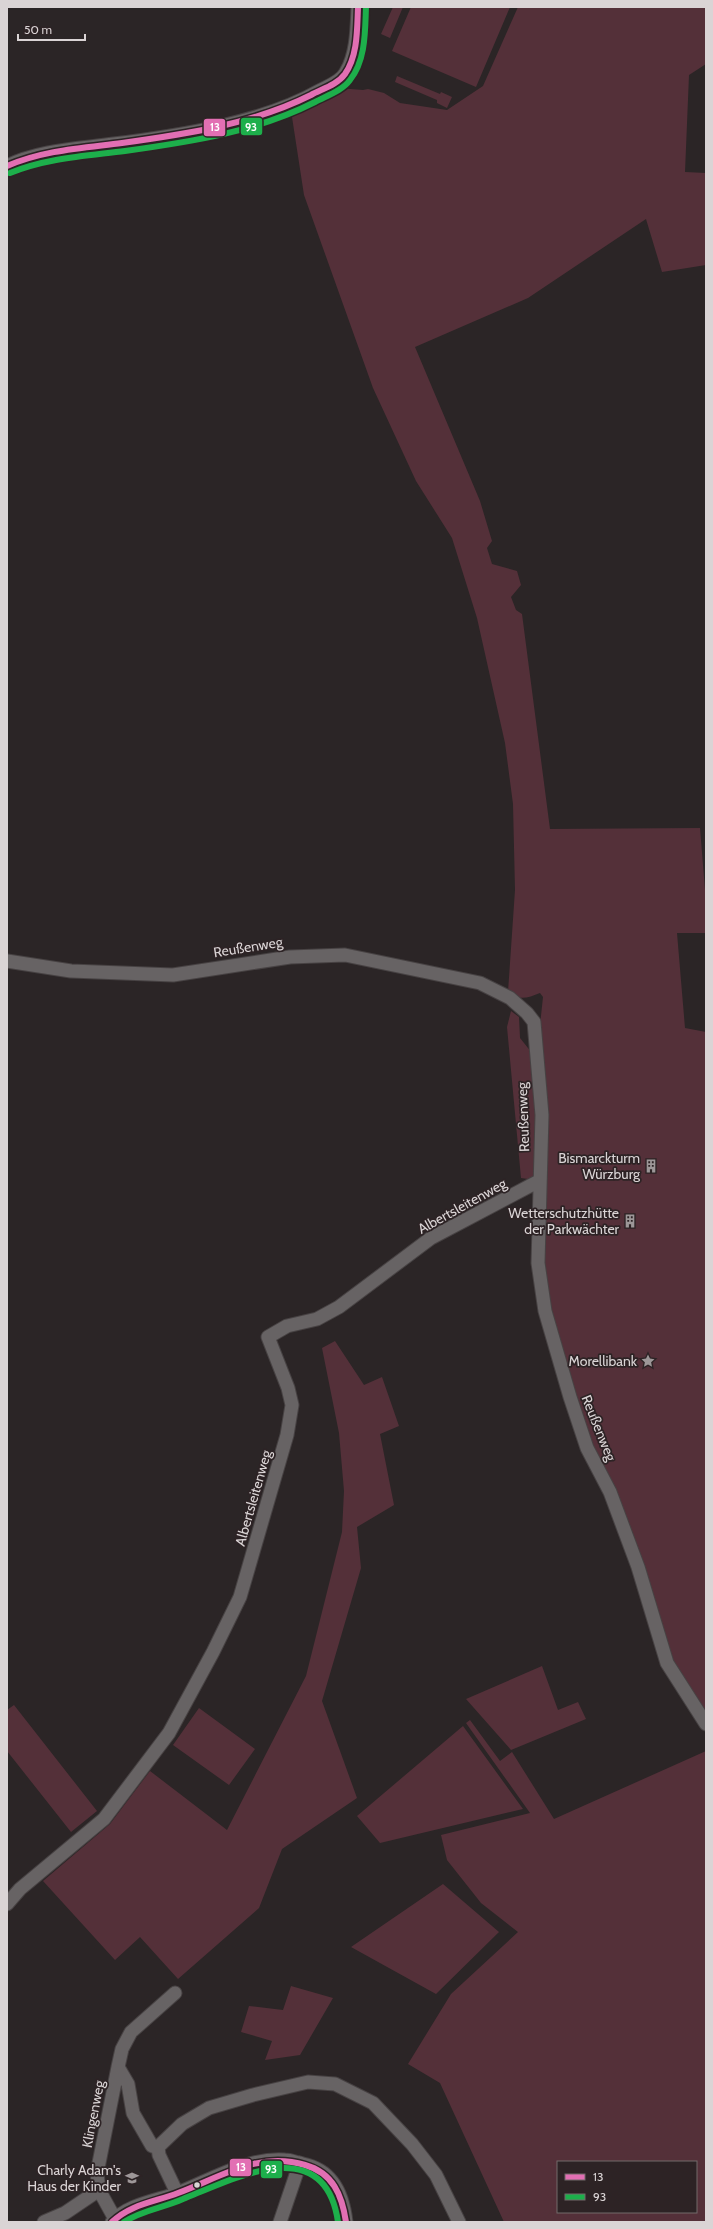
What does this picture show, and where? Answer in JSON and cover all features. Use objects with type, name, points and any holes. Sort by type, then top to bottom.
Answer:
[{"type":"street","points":[[7,166],[55,152],[134,142],[228,124],[298,103],[337,81],[346,73],[353,57],[358,7]]},
{"type":"street","name":"Reußenweg","points":[[7,961],[71,971],[173,975],[290,957],[345,955],[480,983],[510,998],[527,1013],[534,1022],[542,1115],[539,1181],[538,1263],[545,1311],[570,1397],[587,1448],[610,1492],[638,1567],[668,1663],[706,1724]]},
{"type":"street","name":"Albertsleitenweg","points":[[7,1904],[20,1890],[104,1819],[169,1732],[213,1652],[240,1597],[287,1435],[292,1405],[288,1388],[268,1337],[288,1326],[317,1319],[339,1307],[432,1238],[539,1181]]},
{"type":"street","name":"Klingenweg","points":[[114,2220],[99,2190],[97,2172],[122,2049],[131,2032],[175,1993]]},
{"type":"street","points":[[118,2067],[128,2084],[133,2113],[152,2146],[158,2147]]},
{"type":"street","points":[[158,2147],[182,2124],[209,2108],[253,2095],[308,2082],[335,2084],[373,2103],[412,2144],[436,2175],[459,2222]]},
{"type":"street","points":[[158,2147],[159,2155],[177,2193]]},
{"type":"street","points":[[114,2220],[126,2210],[177,2193],[230,2171],[268,2161],[285,2160],[312,2166],[325,2172],[338,2188],[342,2198],[346,2222]]},
{"type":"street","points":[[280,2222],[300,2164]]},
{"type":"street","points":[[44,2222],[65,2213],[99,2190]]},
{"type":"shaded area","points":[[393,7],[403,7],[390,38],[381,34]]},
{"type":"shaded area","points":[[411,7],[510,7],[476,87],[392,51]]},
{"type":"shaded area","points":[[518,7],[706,7],[706,64],[689,75],[685,172],[706,173],[706,265],[662,272],[646,219],[528,298],[415,347],[480,501],[492,541],[487,548],[492,564],[517,571],[521,585],[511,597],[516,610],[522,614],[550,829],[700,828],[706,902],[706,933],[677,933],[685,1028],[706,1032],[706,1722],[681,1682],[592,1447],[572,1391],[546,1292],[542,1237],[540,1025],[543,997],[540,993],[519,998],[508,992],[515,890],[513,804],[505,743],[477,618],[452,538],[416,481],[373,388],[304,195],[292,117],[338,88],[368,89],[384,93],[400,103],[447,110],[483,86]]},
{"type":"shaded area","points":[[397,76],[440,94],[441,92],[452,97],[447,108],[437,103],[437,100],[395,82]]},
{"type":"shaded area","points":[[511,1011],[519,1017],[520,1038],[532,1053],[538,1124],[535,1180],[521,1178],[507,1027]]},
{"type":"shaded area","points":[[335,1341],[364,1385],[382,1377],[399,1426],[380,1434],[394,1505],[357,1527],[361,1568],[322,1701],[357,1798],[282,1849],[259,1908],[178,1979],[140,1937],[115,1960],[43,1881],[110,1824],[150,1771],[227,1830],[306,1676],[342,1532],[344,1491],[339,1433],[322,1348]]},
{"type":"shaded area","points":[[542,1666],[558,1710],[578,1702],[586,1719],[511,1750],[466,1699]]},
{"type":"shaded area","points":[[14,1705],[97,1811],[71,1832],[7,1751],[7,1710]]},
{"type":"shaded area","points":[[199,1708],[255,1749],[229,1785],[173,1745]]},
{"type":"shaded area","points":[[470,1720],[500,1761],[512,1752],[554,1819],[706,1751],[706,2222],[504,2222],[440,2083],[408,2064],[451,1994],[518,1932],[481,1903],[447,1860],[441,1835],[530,1813],[466,1723]]},
{"type":"shaded area","points":[[463,1726],[523,1809],[380,1843],[357,1816]]},
{"type":"shaded area","points":[[443,1884],[499,1932],[436,1994],[351,1947]]},
{"type":"shaded area","points":[[291,1986],[333,1998],[300,2055],[265,2060],[272,2041],[241,2032],[249,2006],[283,2010]]},
{"type":"transit line","name":"13","points":[[7,166],[35,156],[49,153],[195,132],[243,121],[289,105],[334,84],[345,74],[355,50],[358,7]]},
{"type":"transit line","name":"93","points":[[10,173],[52,161],[174,144],[222,134],[270,121],[315,102],[343,87],[347,84],[355,72],[359,64],[364,45],[366,7]]},
{"type":"transit line","name":"13","points":[[112,2222],[119,2216],[135,2207],[178,2193],[225,2173],[256,2163],[271,2161],[305,2165],[323,2173],[339,2194],[346,2222]]},
{"type":"transit line","name":"93","points":[[124,2222],[145,2212],[175,2202],[227,2181],[251,2173],[275,2168],[297,2169],[316,2177],[330,2194],[338,2222]]},
{"type":"place","name":"Bismarckturm Würzburg","points":[[651,1166]]},
{"type":"place","name":"Wetterschutzhütte der Parkwächter","points":[[630,1221]]},
{"type":"place","name":"Morellibank","points":[[648,1361]]},
{"type":"place","name":"Charly Adam's Haus der Kinder","points":[[132,2178]]}]
